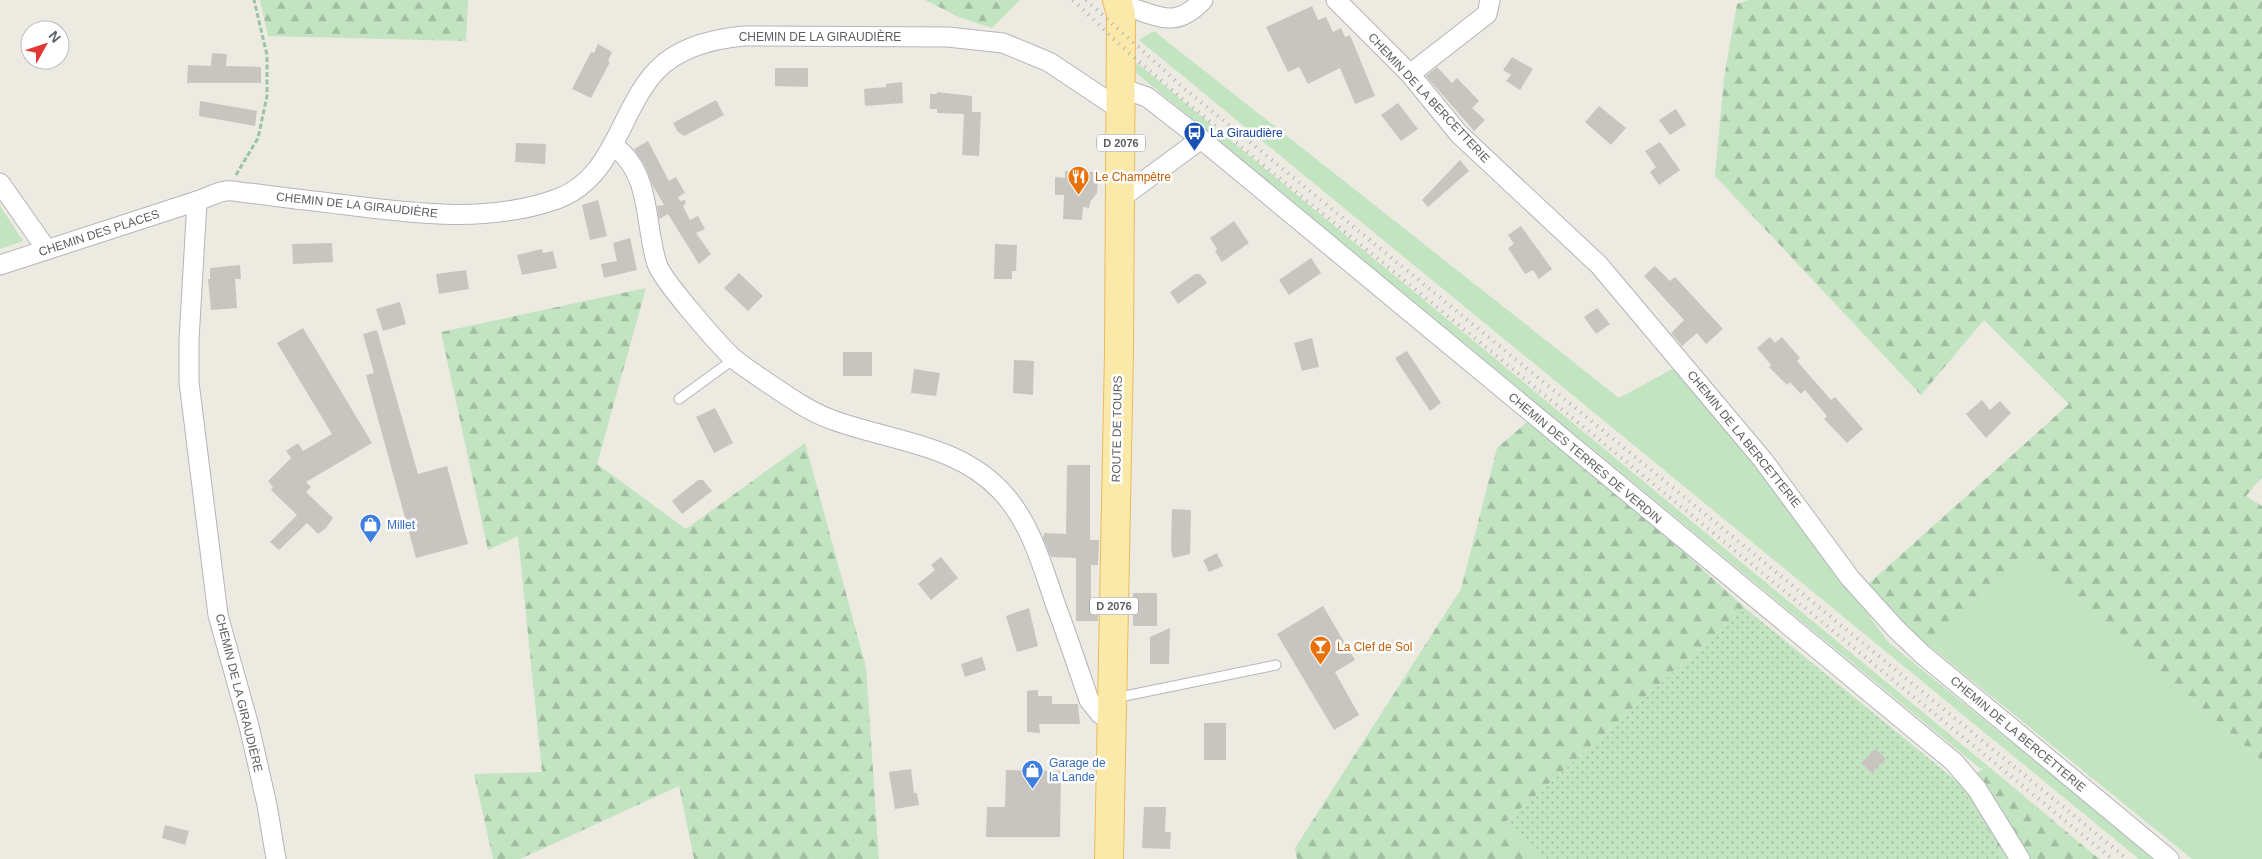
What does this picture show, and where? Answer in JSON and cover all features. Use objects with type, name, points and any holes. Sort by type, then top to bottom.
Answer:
[{"type":"main road","name":"ROUTE DE TOURS","points":[[1109,859],[1120,198],[1121,99],[1118,2]]},
{"type":"street","points":[[1118,2],[1173,19],[1187,15],[1203,0]]},
{"type":"street","name":"CHEMIN DE LA BERCETTERIE","points":[[1336,0],[1410,74],[1460,134],[1574,240],[1617,285],[1763,460],[1850,578],[1896,629],[1922,654],[2169,859]]},
{"type":"street","points":[[1410,74],[1487,14],[1490,0]]},
{"type":"street","name":"CHEMIN DE LA GIRAUDIÈRE","points":[[276,859],[267,805],[253,743],[218,615],[189,382],[189,340],[197,201],[226,191],[432,214],[493,212],[547,202],[568,194],[589,178],[614,146],[640,92],[658,68],[688,49],[722,38],[743,36],[948,37],[1003,43],[1036,55],[1121,99]]},
{"type":"street","name":"CHEMIN DES TERRES DE VERDIN","points":[[1121,99],[1146,97],[1201,139],[1954,762],[1981,797],[2020,859]]},
{"type":"street","points":[[1120,198],[1201,139]]},
{"type":"street","points":[[614,146],[624,153],[638,177],[646,197],[657,265],[670,284],[734,359],[798,404],[830,419],[948,454],[973,467],[1002,491],[1025,524],[1046,577],[1089,700],[1100,714],[1112,708]]},
{"type":"street","points":[[0,183],[47,250]]},
{"type":"street","name":"CHEMIN DES PLACES","points":[[0,265],[197,201]]},
{"type":"lane","points":[[679,399],[734,359]]},
{"type":"lane","points":[[1112,708],[1276,665]]},
{"type":"path","points":[[226,191],[258,138],[267,96],[267,55],[254,0]]},
{"type":"green space","points":[[260,0],[468,0],[466,41],[268,36]]},
{"type":"green space","points":[[925,0],[1020,0],[992,28],[961,18]]},
{"type":"green space","points":[[1748,0],[2262,0],[2262,477],[2246,496],[2262,506],[2262,761],[2028,555],[1932,648],[1855,596],[2069,404],[1984,320],[1921,395],[1715,176],[1724,78],[1737,4]]},
{"type":"green space","points":[[1154,31],[1619,398],[1678,366],[1855,596],[1888,642],[2156,859],[2139,859],[1139,40]]},
{"type":"green space","points":[[1137,63],[1988,766],[1981,769],[1135,72]]},
{"type":"green space","points":[[0,206],[23,241],[0,249]]},
{"type":"green space","points":[[646,288],[597,464],[686,529],[805,443],[866,667],[879,859],[694,859],[679,786],[520,859],[493,859],[474,774],[542,772],[518,536],[488,550],[441,332]]},
{"type":"green space","points":[[1534,416],[1745,608],[1506,822],[1541,859],[1297,859],[1295,848],[1461,589],[1497,448]]},
{"type":"green space","points":[[2028,555],[2262,761],[2262,859],[2192,859],[1932,648]]},
{"type":"green space","points":[[1745,608],[1959,783],[2005,859],[1541,859],[1505,823]]},
{"type":"green space","points":[[1988,766],[2099,859],[2005,859],[1959,783]]},
{"type":"building","points":[[1312,6],[1318,20],[1326,17],[1333,32],[1341,28],[1345,37],[1350,35],[1375,96],[1355,104],[1340,68],[1308,84],[1299,67],[1288,72],[1266,27]]},
{"type":"building","points":[[598,44],[612,52],[608,61],[610,62],[591,98],[572,89],[591,52],[594,53]]},
{"type":"building","points":[[212,53],[227,54],[226,66],[261,67],[261,83],[187,83],[188,65],[211,66]]},
{"type":"building","points":[[1512,57],[1533,69],[1520,90],[1506,81],[1511,75],[1503,70]]},
{"type":"building","points":[[1437,67],[1452,83],[1457,78],[1479,101],[1472,108],[1485,120],[1474,131],[1426,76]]},
{"type":"building","points":[[775,68],[808,68],[808,87],[775,86]]},
{"type":"building","points":[[902,82],[903,103],[865,106],[864,89],[886,87],[886,84]]},
{"type":"building","points":[[937,92],[972,96],[972,112],[981,112],[979,156],[962,155],[964,114],[937,113],[937,109],[930,109],[930,94],[937,94]]},
{"type":"building","points":[[716,100],[724,115],[684,136],[678,132],[673,123]]},
{"type":"building","points":[[200,101],[257,111],[255,126],[199,116]]},
{"type":"building","points":[[1398,103],[1418,129],[1401,141],[1381,115]]},
{"type":"building","points":[[1599,106],[1626,128],[1611,145],[1585,122]]},
{"type":"building","points":[[1676,109],[1686,125],[1670,135],[1659,120]]},
{"type":"building","points":[[648,141],[669,181],[676,177],[685,193],[678,197],[680,201],[685,200],[686,203],[683,206],[690,220],[698,216],[705,229],[696,233],[711,254],[699,264],[668,214],[659,219],[657,206],[664,205],[653,186],[645,166],[634,149]]},
{"type":"building","points":[[1660,142],[1680,170],[1659,185],[1650,172],[1656,167],[1645,151]]},
{"type":"building","points":[[516,143],[546,144],[545,164],[515,162]]},
{"type":"building","points":[[1460,160],[1469,171],[1428,207],[1422,200]]},
{"type":"building","name":"Le Champêtre","points":[[1065,171],[1094,172],[1098,177],[1097,193],[1090,202],[1089,208],[1083,207],[1082,220],[1063,219],[1064,195],[1055,195],[1055,177],[1065,178]]},
{"type":"building","points":[[598,200],[607,236],[590,240],[582,205]]},
{"type":"building","points":[[1234,221],[1249,243],[1222,262],[1210,238]]},
{"type":"building","points":[[1521,226],[1552,269],[1539,279],[1533,270],[1525,274],[1508,248],[1514,244],[1508,235]]},
{"type":"building","points":[[630,238],[637,270],[604,278],[601,264],[617,261],[613,243]]},
{"type":"building","points":[[332,243],[333,262],[293,264],[292,244]]},
{"type":"building","points":[[995,244],[1017,245],[1016,271],[1012,271],[1012,279],[994,279]]},
{"type":"building","points":[[542,249],[543,253],[553,251],[557,268],[522,275],[517,255]]},
{"type":"building","points":[[1311,258],[1321,273],[1289,295],[1279,280]]},
{"type":"building","points":[[240,265],[241,279],[235,279],[237,308],[211,310],[208,279],[210,279],[210,268]]},
{"type":"building","points":[[1655,266],[1670,281],[1675,277],[1723,329],[1706,344],[1697,333],[1682,346],[1671,333],[1684,320],[1644,276]]},
{"type":"building","points":[[466,270],[469,289],[439,294],[436,274]]},
{"type":"building","points":[[739,273],[763,296],[748,311],[724,288]]},
{"type":"building","points":[[1195,274],[1200,274],[1207,283],[1178,304],[1170,292]]},
{"type":"building","points":[[400,302],[406,324],[383,331],[376,309]]},
{"type":"building","points":[[1597,308],[1610,324],[1596,334],[1584,317]]},
{"type":"building","points":[[303,328],[372,443],[306,482],[311,487],[306,492],[333,518],[326,528],[318,534],[307,523],[279,550],[270,542],[297,515],[271,490],[273,487],[268,481],[291,458],[286,451],[298,443],[303,451],[332,434],[277,343]]},
{"type":"building","points":[[377,330],[418,474],[447,466],[468,544],[416,558],[366,375],[374,373],[363,334]]},
{"type":"building","points":[[1770,337],[1775,343],[1782,337],[1800,358],[1797,361],[1831,400],[1835,397],[1863,429],[1847,443],[1824,419],[1827,416],[1805,390],[1801,394],[1790,382],[1787,385],[1769,367],[1771,365],[1757,348]]},
{"type":"building","points":[[1312,338],[1319,367],[1302,371],[1294,343]]},
{"type":"building","points":[[1407,351],[1441,403],[1430,411],[1395,358]]},
{"type":"building","points":[[843,352],[872,352],[872,376],[843,376]]},
{"type":"building","points":[[1014,360],[1034,361],[1033,395],[1013,393]]},
{"type":"building","points":[[914,369],[940,373],[936,396],[911,393]]},
{"type":"building","points":[[1982,400],[1990,410],[2000,401],[2011,413],[1986,438],[1966,414]]},
{"type":"building","points":[[715,408],[733,443],[714,453],[696,417]]},
{"type":"building","points":[[1067,465],[1090,465],[1090,540],[1099,540],[1098,565],[1091,565],[1091,603],[1098,603],[1098,621],[1076,621],[1076,558],[1051,557],[1043,538],[1044,533],[1066,534]]},
{"type":"building","points":[[698,480],[703,480],[712,491],[682,514],[672,501]]},
{"type":"building","points":[[1172,509],[1191,510],[1190,554],[1173,558],[1171,549]]},
{"type":"building","points":[[1217,553],[1223,566],[1209,572],[1203,560]]},
{"type":"building","points":[[941,557],[958,578],[931,600],[918,584],[935,570],[931,565]]},
{"type":"building","points":[[1133,593],[1157,593],[1157,626],[1133,626]]},
{"type":"building","name":"La Clef de Sol","points":[[1323,606],[1355,660],[1335,672],[1359,715],[1334,730],[1277,634]]},
{"type":"building","points":[[1029,608],[1038,646],[1017,652],[1006,616]]},
{"type":"building","points":[[1170,628],[1169,664],[1150,664],[1150,637]]},
{"type":"building","points":[[982,657],[986,670],[965,677],[961,664]]},
{"type":"building","points":[[1038,690],[1038,696],[1052,696],[1052,704],[1078,704],[1080,724],[1039,724],[1040,733],[1027,732],[1027,691]]},
{"type":"building","points":[[1204,723],[1226,723],[1226,760],[1204,760]]},
{"type":"building","points":[[1875,749],[1886,759],[1872,773],[1861,763]]},
{"type":"building","points":[[911,769],[914,793],[917,793],[919,805],[895,809],[889,772]]},
{"type":"building","name":"Garage de la Lande","points":[[1006,770],[1061,771],[1060,837],[986,837],[987,807],[1005,807]]},
{"type":"building","points":[[1144,807],[1166,807],[1165,832],[1171,832],[1170,849],[1142,848]]},
{"type":"building","points":[[165,825],[189,831],[185,845],[162,838]]},
{"type":"railway","points":[[1073,0],[1121,46],[1180,97],[2112,859]]},
{"type":"railway","points":[[1086,0],[1185,89],[2127,859]]},
{"type":"place","name":"La Giraudière","points":[[1194,152]]},
{"type":"place","name":"Le Champêtre","points":[[1079,196]]},
{"type":"place","name":"Millet","points":[[371,544]]},
{"type":"place","name":"La Clef de Sol","points":[[1321,666]]},
{"type":"place","name":"Garage de la Lande","points":[[1033,789]]}]
